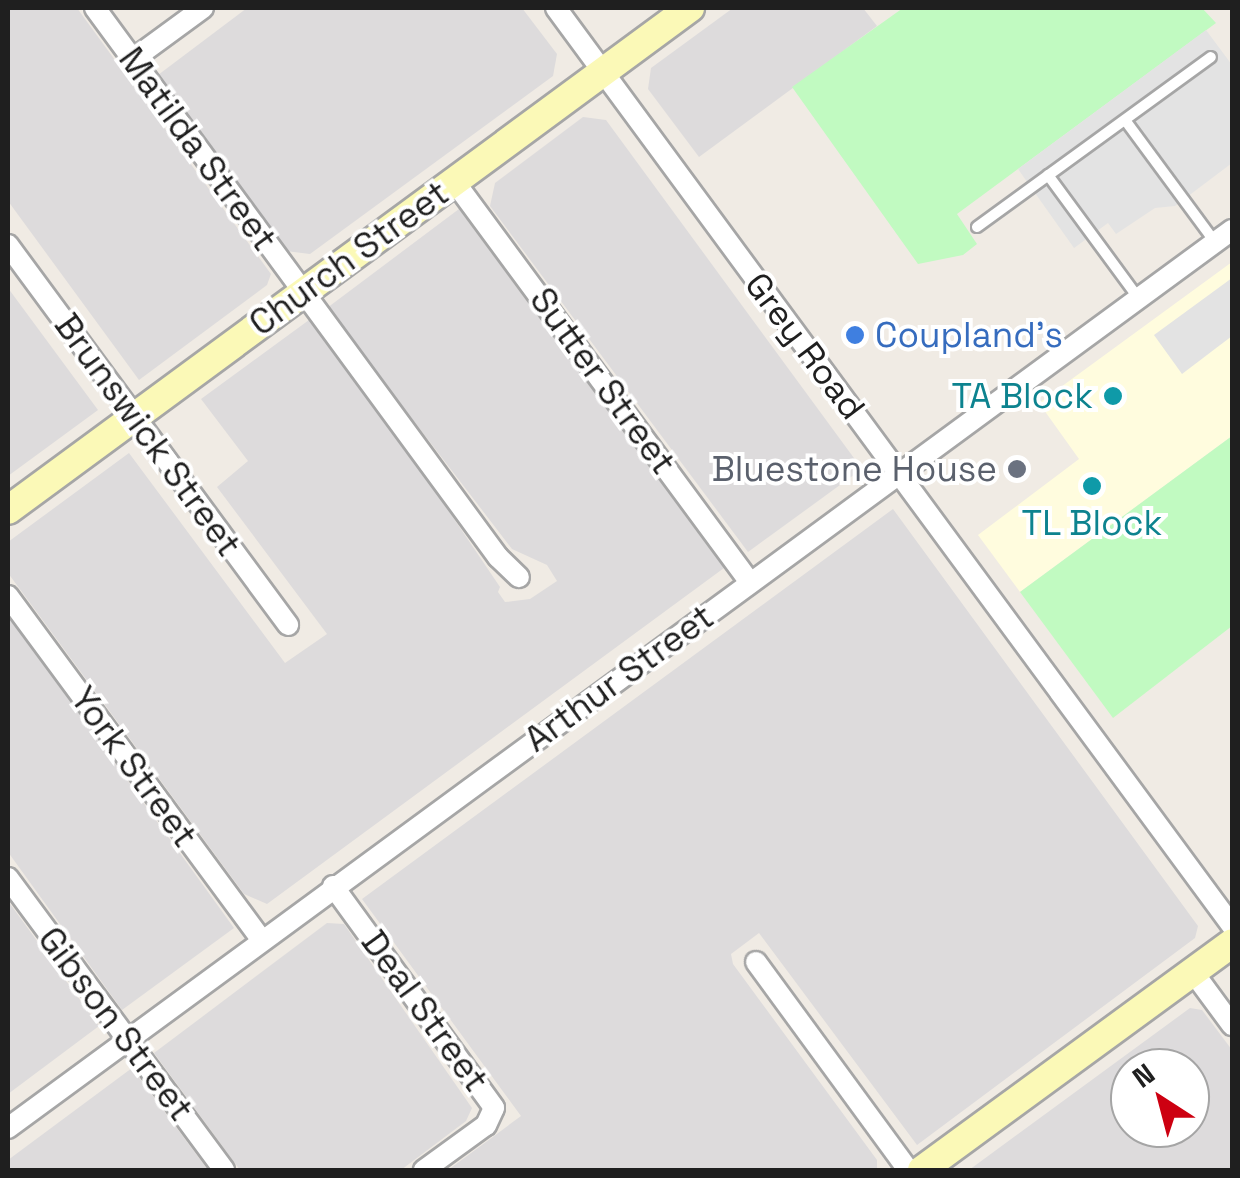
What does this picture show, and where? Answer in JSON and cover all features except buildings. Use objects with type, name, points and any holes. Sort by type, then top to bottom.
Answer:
[{"type":"street","name":"Matilda Street","points":[[96,8],[498,557],[519,577]]},
{"type":"street","points":[[132,60],[203,8]]},
{"type":"street","name":"Grey Road","points":[[556,8],[1232,926]]},
{"type":"street","name":"Church Street","points":[[8,510],[454,180],[573,98],[690,8]]},
{"type":"street","name":"Sutter Street","points":[[454,180],[750,583]]},
{"type":"street","name":"Arthur Street","points":[[8,1128],[1224,236]]},
{"type":"street","name":"Brunswick Street","points":[[8,246],[288,624]]},
{"type":"street","name":"York Street","points":[[8,596],[261,939]]},
{"type":"street","name":"Gibson Street","points":[[8,878],[224,1170]]},
{"type":"street","name":"Deal Street","points":[[333,886],[494,1108],[486,1125],[424,1170]]},
{"type":"street","points":[[922,1170],[1232,943]]},
{"type":"street","points":[[756,962],[908,1170]]},
{"type":"street","points":[[1193,972],[1232,1026]]},
{"type":"lane","points":[[977,227],[1210,57]]},
{"type":"lane","points":[[1125,120],[1224,236]]},
{"type":"lane","points":[[1048,176],[1139,299]]},
{"type":"shaded area","points":[[8,8],[77,8],[271,274],[267,285],[139,380],[8,201]]},
{"type":"shaded area","points":[[247,8],[522,8],[557,54],[553,76],[310,254],[286,251],[158,75]]},
{"type":"shaded area","points":[[733,8],[863,8],[877,26],[699,157],[648,89],[651,68]]},
{"type":"shaded area","points":[[1206,30],[1232,65],[1232,163],[1175,206],[1155,208],[1116,234],[1108,223],[1074,248],[1018,169]]},
{"type":"shaded area","points":[[583,117],[606,120],[862,469],[748,552],[490,206],[495,183]]},
{"type":"shaded area","points":[[459,209],[724,568],[267,904],[244,894],[8,573],[8,542],[129,453],[285,663],[327,634],[217,487],[248,461],[201,399],[309,320],[421,470],[500,587],[498,592],[505,602],[530,599],[557,581],[547,565],[512,549],[327,308]]},
{"type":"shaded area","points":[[1232,262],[1232,436],[1020,592],[978,535],[1079,459],[1039,403]]},
{"type":"shaded area","points":[[1232,278],[1232,336],[1182,374],[1154,335]]},
{"type":"shaded area","points":[[8,288],[98,410],[8,476]]},
{"type":"shaded area","points":[[893,509],[1198,926],[1195,938],[917,1145],[759,933],[731,954],[733,964],[877,1160],[877,1170],[448,1170],[521,1116],[362,899]]},
{"type":"shaded area","points":[[8,615],[234,928],[122,1010],[8,852]]},
{"type":"shaded area","points":[[8,901],[99,1026],[8,1094]]},
{"type":"shaded area","points":[[327,923],[344,924],[472,1108],[466,1121],[401,1170],[240,1170],[154,1053]]},
{"type":"shaded area","points":[[1190,1008],[1202,1010],[1232,1050],[1232,1170],[969,1170],[1110,1067],[1110,1148],[1210,1148],[1210,1048],[1135,1048]]},
{"type":"shaded area","points":[[132,1068],[208,1170],[8,1170],[8,1160]]},
{"type":"green space","points":[[903,8],[1202,8],[1216,23],[957,214],[977,244],[963,255],[918,264],[792,87]]},
{"type":"green space","points":[[1232,436],[1232,626],[1113,718],[1020,592]]},
{"type":"place","name":"Coupland's","points":[[855,335]]},
{"type":"place","name":"TA Block","points":[[1113,396]]},
{"type":"place","name":"Bluestone House","points":[[1017,469]]},
{"type":"place","name":"TL Block","points":[[1092,486]]}]
